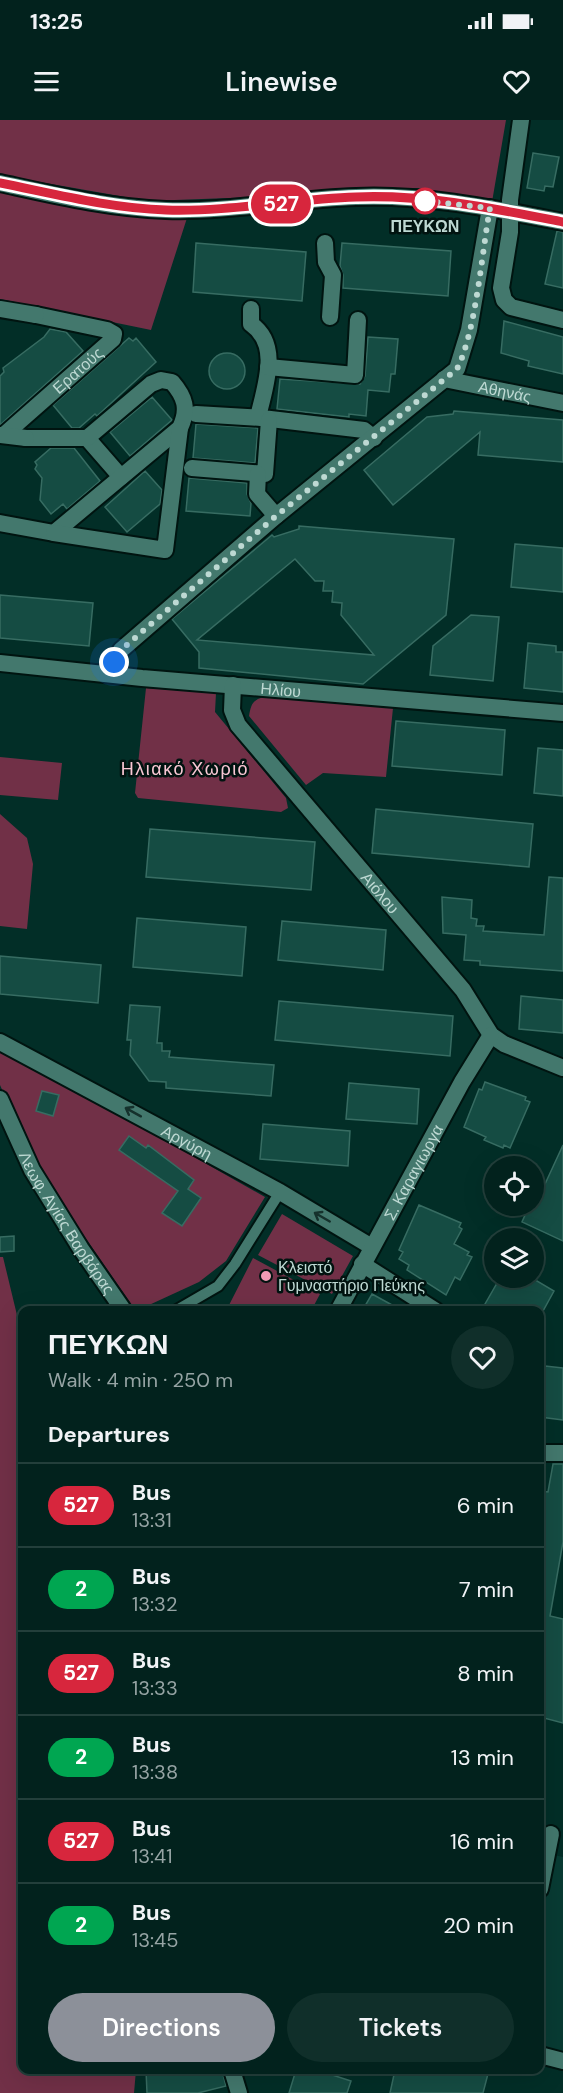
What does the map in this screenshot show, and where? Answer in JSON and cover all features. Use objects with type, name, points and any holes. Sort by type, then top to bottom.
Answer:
[{"type":"street","points":[[521,120],[501,288],[504,300],[511,307],[563,320]]},
{"type":"street","points":[[0,183],[93,203],[164,210],[237,208],[356,196],[490,208],[563,222]]},
{"type":"street","points":[[107,674],[121,650],[276,516],[457,369],[462,358],[490,208]]},
{"type":"street","points":[[325,243],[326,262],[333,275],[330,317]]},
{"type":"street","name":"Ερατούς","points":[[0,309],[107,330],[114,334],[113,339],[2,435]]},
{"type":"street","points":[[251,309],[251,324],[260,331],[268,343],[268,367],[259,413],[266,419]]},
{"type":"street","points":[[268,367],[355,375],[358,320]]},
{"type":"street","name":"Αθηνάς","points":[[444,379],[563,403]]},
{"type":"street","points":[[0,523],[165,550],[180,428],[185,417],[186,406],[182,394],[172,382],[161,380],[151,384],[87,438],[26,438],[2,435]]},
{"type":"street","points":[[196,414],[364,430],[374,438]]},
{"type":"street","points":[[192,468],[265,474],[266,419]]},
{"type":"street","points":[[54,533],[180,428]]},
{"type":"street","points":[[87,438],[121,477]]},
{"type":"street","points":[[258,474],[257,494],[276,516]]},
{"type":"street","name":"Ηλίου","points":[[0,663],[563,713]]},
{"type":"street","name":"Αιόλου","points":[[233,685],[232,710],[238,725],[463,990],[491,1035],[504,1044],[563,1068]]},
{"type":"street","name":"Σ. Καραγιωργα","points":[[341,1306],[462,1082],[491,1035]]},
{"type":"street","name":"Αργύρη","points":[[0,1042],[280,1192],[372,1247]]},
{"type":"street","name":"Λεωφ. Αγίας Βαρβάρας","points":[[0,1099],[32,1170],[81,1249],[121,1306]]},
{"type":"street","points":[[362,1264],[428,1306]]},
{"type":"street","points":[[544,1453],[563,1453]]},
{"type":"street","points":[[544,1869],[551,1833]]},
{"type":"street","points":[[544,2056],[563,2061]]},
{"type":"street","points":[[233,2074],[239,2093]]},
{"type":"lane","points":[[184,1306],[218,1286],[235,1264],[280,1192]]},
{"type":"shaded area","points":[[0,120],[506,120],[492,202],[418,188],[359,188],[259,197],[148,201],[0,175]]},
{"type":"shaded area","points":[[0,192],[148,218],[187,218],[151,330],[0,299]]},
{"type":"shaded area","points":[[146,688],[216,693],[215,712],[286,798],[288,808],[281,812],[138,798],[135,793]]},
{"type":"shaded area","points":[[264,697],[393,708],[386,777],[323,773],[306,785],[249,716],[253,703]]},
{"type":"shaded area","points":[[0,757],[62,763],[58,800],[0,795]]},
{"type":"shaded area","points":[[0,814],[27,838],[33,864],[27,929],[0,926]]},
{"type":"shaded area","points":[[6,1050],[265,1197],[226,1261],[199,1282],[147,1306],[133,1306],[37,1168],[0,1085],[0,1051]]},
{"type":"shaded area","points":[[282,1214],[353,1256],[332,1294],[258,1255]]},
{"type":"shaded area","points":[[0,1257],[3,1257],[18,1319],[18,2074],[136,2074],[134,2093],[0,2093]]},
{"type":"shaded area","name":"Κλειστό Γυμναστήριο Πεύκης","points":[[253,1258],[320,1294],[314,1306],[229,1306]]},
{"type":"shaded area","points":[[554,1855],[563,1857],[563,2053],[544,2046],[544,1909]]},
{"type":"building","points":[[533,153],[559,157],[553,187],[545,186],[544,191],[527,188]]},
{"type":"building","points":[[557,231],[563,232],[563,288],[545,284]]},
{"type":"building","points":[[196,243],[306,252],[302,301],[193,292]]},
{"type":"building","points":[[342,243],[451,251],[448,296],[343,288],[340,266]]},
{"type":"building","points":[[504,321],[563,337],[563,374],[528,366],[529,361],[501,353]]},
{"type":"building","points":[[50,329],[66,332],[83,351],[0,425],[0,376],[4,372],[3,368],[44,337]]},
{"type":"building","points":[[368,337],[398,339],[395,374],[391,374],[389,392],[368,390],[366,416],[349,414],[349,417],[277,409],[280,379],[360,384],[365,376]]},
{"type":"building","points":[[129,338],[133,341],[136,338],[156,362],[97,416],[95,414],[79,428],[72,428],[53,405]]},
{"type":"building","points":[[227,353],[240,358],[245,371],[240,384],[227,389],[214,384],[209,371],[214,358]]},
{"type":"building","points":[[152,397],[172,420],[130,456],[110,432]]},
{"type":"building","points":[[454,411],[563,420],[563,462],[478,455],[480,432],[393,505],[364,470],[427,417],[453,414]]},
{"type":"building","points":[[196,424],[258,428],[255,463],[193,458]]},
{"type":"building","points":[[51,448],[74,448],[100,481],[67,509],[63,504],[51,514],[40,500],[42,478],[35,469],[37,465],[35,462]]},
{"type":"building","points":[[145,471],[162,490],[160,504],[127,532],[105,507]]},
{"type":"building","points":[[189,478],[247,483],[247,494],[251,503],[250,516],[186,511]]},
{"type":"building","points":[[299,526],[454,539],[446,615],[363,684],[199,668],[199,652],[172,619],[272,535],[274,537],[299,529]],"holes":[[[295,559],[315,581],[324,581],[323,591],[333,591],[332,602],[342,603],[341,615],[374,655],[197,640]]]},
{"type":"building","points":[[515,544],[563,548],[563,592],[511,587]]},
{"type":"building","points":[[0,595],[93,603],[89,646],[0,638]]},
{"type":"building","points":[[471,615],[499,617],[493,681],[430,675],[433,646]]},
{"type":"building","points":[[528,643],[556,646],[556,652],[563,652],[563,692],[524,688]]},
{"type":"building","points":[[396,721],[505,730],[502,775],[392,766]]},
{"type":"building","points":[[538,748],[563,750],[563,796],[534,793]]},
{"type":"building","points":[[376,809],[533,824],[529,867],[372,853]]},
{"type":"building","points":[[150,829],[315,842],[311,890],[146,877]]},
{"type":"building","points":[[549,877],[563,878],[563,971],[480,965],[480,961],[464,960],[466,935],[443,933],[442,897],[472,900],[471,918],[477,919],[476,926],[484,926],[483,931],[544,935]]},
{"type":"building","points":[[137,918],[246,927],[242,976],[133,967]]},
{"type":"building","points":[[282,921],[386,930],[383,970],[278,960]]},
{"type":"building","points":[[0,956],[101,965],[98,1003],[0,994]]},
{"type":"building","points":[[521,996],[563,1000],[563,1033],[519,1029]]},
{"type":"building","points":[[279,1001],[453,1016],[450,1056],[275,1040]]},
{"type":"building","points":[[130,1005],[160,1007],[157,1043],[162,1043],[162,1051],[170,1051],[169,1057],[274,1065],[271,1096],[166,1088],[166,1082],[149,1081],[130,1055],[131,1040],[127,1040]]},
{"type":"building","points":[[485,1082],[526,1097],[525,1100],[530,1102],[510,1148],[504,1145],[503,1148],[484,1140],[486,1137],[464,1127],[479,1089],[482,1090]]},
{"type":"building","points":[[349,1083],[419,1089],[417,1124],[346,1119]]},
{"type":"building","points":[[42,1091],[59,1095],[53,1116],[36,1111]]},
{"type":"building","points":[[263,1124],[350,1131],[348,1166],[260,1159]]},
{"type":"building","points":[[129,1136],[146,1148],[148,1145],[194,1180],[188,1189],[201,1198],[182,1226],[162,1213],[178,1191],[119,1150]]},
{"type":"building","points":[[563,1145],[563,1241],[544,1232],[544,1228],[535,1228],[522,1222],[525,1216],[544,1216],[545,1184]]},
{"type":"building","points":[[419,1205],[461,1223],[459,1227],[462,1229],[454,1244],[469,1252],[467,1255],[472,1257],[460,1280],[455,1277],[446,1295],[407,1270],[409,1265],[399,1259],[403,1252],[399,1250]]},
{"type":"building","points":[[14,1236],[14,1251],[0,1252],[0,1237]]},
{"type":"building","points":[[544,1285],[554,1291],[544,1309],[544,1306],[484,1306],[494,1288],[544,1288]]},
{"type":"building","points":[[372,1294],[394,1306],[365,1306]]},
{"type":"building","points":[[545,1366],[563,1368],[563,1420],[544,1418]]},
{"type":"building","points":[[553,1464],[563,1464],[563,1542],[550,1616],[563,1619],[563,1723],[544,1718],[544,1492],[548,1492]]},
{"type":"building","points":[[146,2074],[223,2074],[226,2086],[198,2093],[147,2093]]},
{"type":"building","points":[[295,2074],[329,2074],[351,2081],[347,2093],[289,2093]]},
{"type":"building","points":[[394,2074],[488,2074],[483,2093],[390,2093]]},
{"type":"bus line","name":"527","points":[[0,183],[93,203],[164,210],[237,208],[356,196],[490,208],[563,222]]},
{"type":"place","name":"ΠΕΥΚΩΝ","points":[[425,201]]},
{"type":"place","name":"Κλειστό Γυμναστήριο Πεύκης","points":[[266,1276]]},
{"type":"district","name":"Ηλιακό Χωριό","points":[[185,769]]},
{"type":"route","points":[[114,662],[121,650],[276,516],[457,369],[469,330],[490,208],[425,201]]}]
